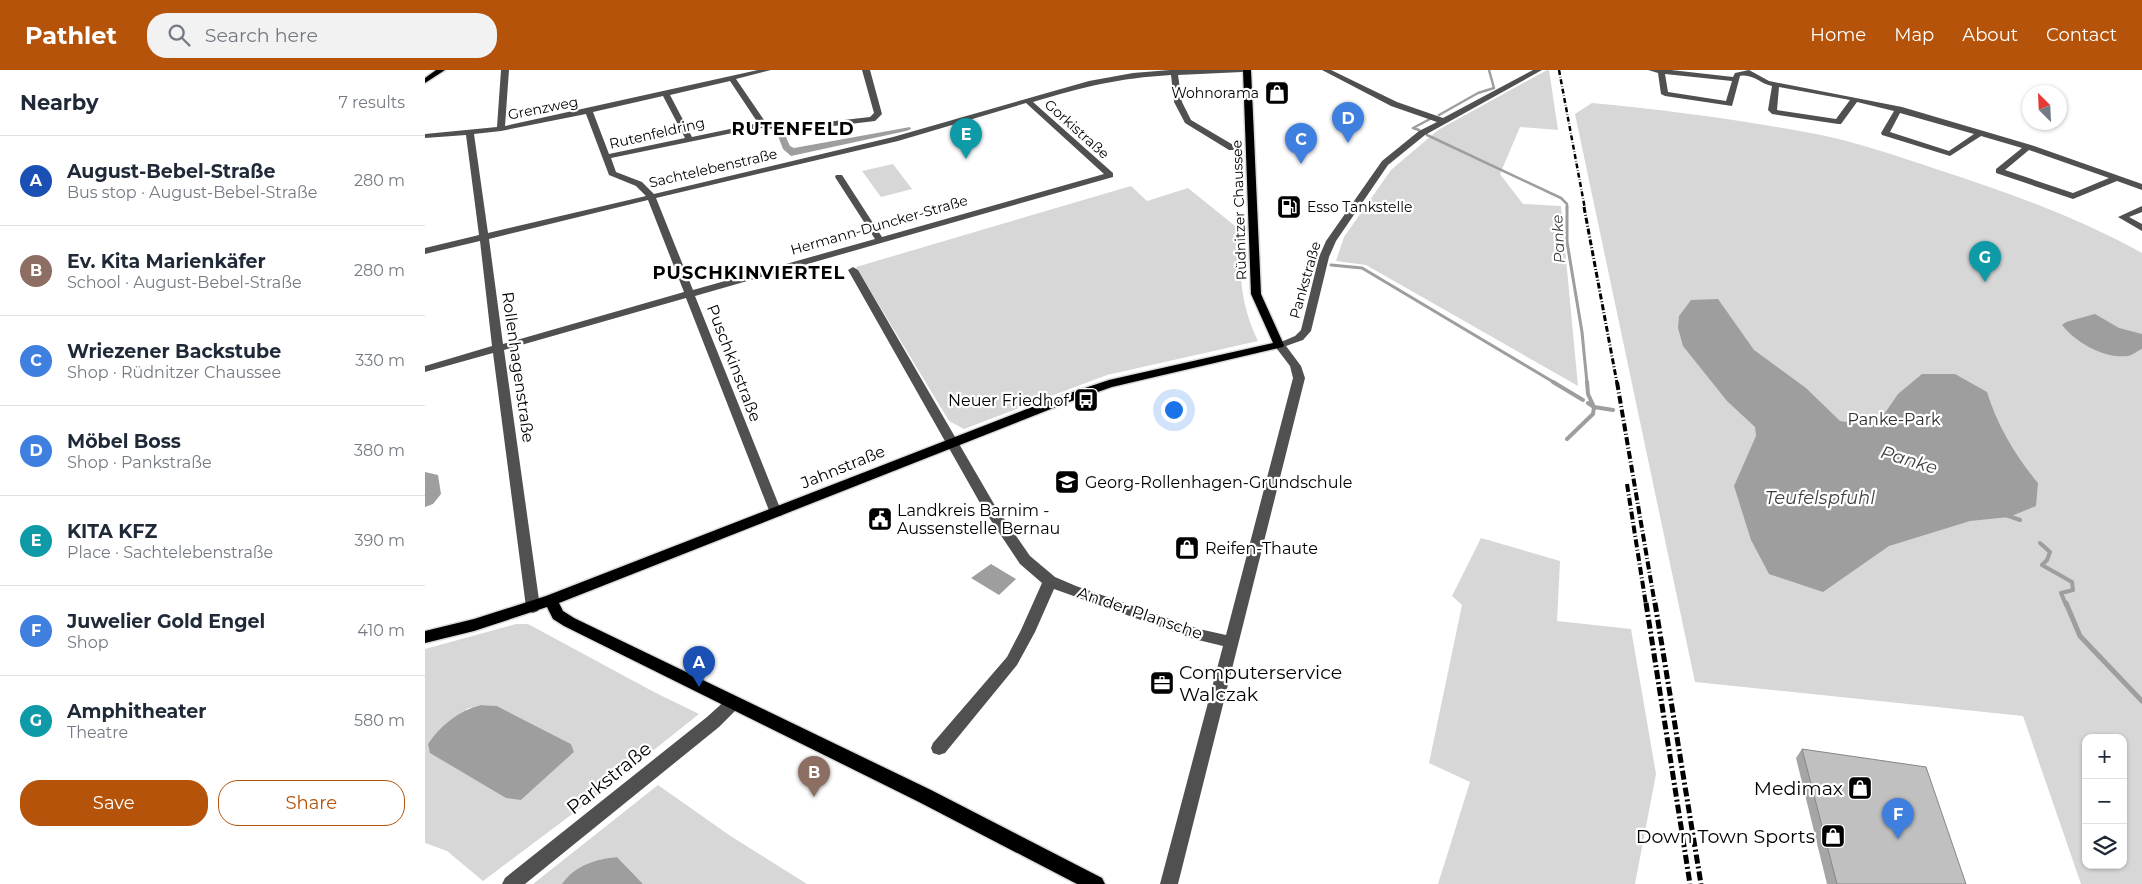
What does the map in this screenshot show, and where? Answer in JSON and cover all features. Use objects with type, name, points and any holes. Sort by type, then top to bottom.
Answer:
[{"type":"main road","points":[[425,81],[441,70]]},
{"type":"main road","name":"Rüdnitzer Chaussee","points":[[1247,70],[1256,294],[1279,345]]},
{"type":"main road","name":"Jahnstraße","points":[[425,637],[474,625],[551,600],[953,442],[1109,384],[1279,345]]},
{"type":"main road","points":[[551,600],[558,615],[569,622],[925,796],[1096,884]]},
{"type":"street","points":[[501,129],[505,70]]},
{"type":"street","name":"Grenzweg","points":[[470,132],[501,129],[589,111],[767,70]]},
{"type":"street","name":"Rutenfeldring","points":[[651,196],[640,183],[621,178],[612,173],[606,157],[757,126],[779,129],[808,128],[876,116],[878,114],[866,70]]},
{"type":"street","name":"Sachtelebenstraße","points":[[425,251],[651,196],[882,143],[1028,101],[1066,88],[1109,78],[1174,71],[1242,70]]},
{"type":"street","points":[[1326,70],[1394,104],[1443,121]]},
{"type":"street","name":"Pankstraße","points":[[1279,345],[1299,338],[1306,331],[1324,257],[1331,241],[1377,173],[1398,151],[1422,133],[1505,90],[1538,70]]},
{"type":"street","points":[[1652,70],[1734,79]]},
{"type":"street","points":[[1174,71],[1178,102],[1188,121],[1231,148]]},
{"type":"street","points":[[1661,71],[1665,94],[1729,104],[1734,79],[1737,74],[1746,71],[1760,81],[1776,85],[1899,109],[2028,147],[2142,187]]},
{"type":"street","points":[[732,78],[761,120],[757,126]]},
{"type":"street","points":[[1776,85],[1772,110],[1775,112],[1838,122],[1855,99]]},
{"type":"street","points":[[665,92],[690,140]]},
{"type":"street","name":"Gorkistraße","points":[[1028,101],[1110,175]]},
{"type":"street","points":[[1899,109],[1885,133],[1950,154],[1980,133]]},
{"type":"street","name":"Grenzweg","points":[[589,111],[606,157]]},
{"type":"street","points":[[425,136],[470,132]]},
{"type":"street","name":"Rollenhagenstraße","points":[[470,132],[485,236],[497,348],[533,606]]},
{"type":"street","points":[[2028,147],[1999,171],[2073,196],[2118,178]]},
{"type":"street","name":"Hermann-Duncker-Straße","points":[[425,368],[1110,175]]},
{"type":"street","points":[[839,177],[880,240]]},
{"type":"street","name":"Puschkinstraße","points":[[651,196],[688,294],[776,513]]},
{"type":"street","points":[[2142,209],[2121,217],[2142,228]]},
{"type":"street","name":"An der Plansche","points":[[853,270],[989,507],[1025,560],[1050,581],[1199,635],[1232,642]]},
{"type":"street","points":[[1169,884],[1299,378],[1295,366],[1279,345]]},
{"type":"street","points":[[939,748],[1011,661],[1028,632],[1050,581]]},
{"type":"street","name":"Parkstraße","points":[[511,884],[713,722],[733,703]]},
{"type":"green space","points":[[1549,70],[1558,130],[1520,127],[1500,174],[1523,204],[1561,206],[1578,386],[1366,265],[1336,261],[1344,237],[1391,170],[1438,130]]},
{"type":"green space","name":"Panke-Park","points":[[1592,103],[1676,112],[1831,137],[1892,154],[2016,196],[2067,216],[2142,253],[2142,884],[2081,884],[2023,716],[1695,682],[1575,114]]},
{"type":"green space","points":[[893,164],[912,189],[881,197],[862,171]]},
{"type":"green space","points":[[1131,186],[1147,201],[1188,188],[1240,230],[1244,300],[1258,341],[1107,375],[964,429],[949,421],[856,267]]},
{"type":"green space","points":[[1481,538],[1560,561],[1557,621],[1631,629],[1656,774],[1635,884],[1438,884],[1470,782],[1429,763],[1462,605],[1452,596]]},
{"type":"green space","points":[[516,624],[528,624],[699,714],[591,800],[483,881],[447,851],[425,843],[425,649]],"holes":[[[481,705],[497,706],[571,744],[574,752],[521,800],[466,709]]]},
{"type":"green space","points":[[658,785],[729,835],[807,884],[643,884],[617,857],[601,859],[587,864],[573,872],[562,884],[533,884]]},
{"type":"water","points":[[910,127],[911,129],[906,131],[791,156],[783,149],[778,136],[785,135],[790,146],[794,148]]},
{"type":"water","name":"Teufelspfuhl","points":[[1718,299],[1754,350],[1806,388],[1840,421],[1876,426],[1898,394],[1922,374],[1955,374],[1987,392],[2008,440],[2038,483],[2036,506],[2009,517],[1970,521],[1889,546],[1823,592],[1769,574],[1751,540],[1734,486],[1756,436],[1755,427],[1727,401],[1683,346],[1678,328],[1679,316],[1691,300]]},
{"type":"water","points":[[2095,314],[2119,328],[2142,334],[2142,349],[2128,356],[2110,355],[2083,344],[2062,325],[2066,322]]},
{"type":"water","points":[[425,472],[438,475],[441,494],[433,504],[425,507]]},
{"type":"water","points":[[991,564],[1016,579],[999,595],[971,578]]},
{"type":"water","points":[[481,705],[497,706],[571,744],[574,752],[521,800],[506,798],[430,753],[428,744],[444,725],[465,711]]},
{"type":"water","points":[[617,857],[643,884],[562,884],[573,872],[587,864],[601,859]]},
{"type":"building","points":[[1802,749],[1926,767],[1966,884],[1837,884]]},
{"type":"waterway","name":"Panke","points":[[1439,115],[1478,93],[1494,88],[1489,70]]},
{"type":"waterway","name":"Panke","points":[[1419,130],[1413,128],[1430,119]]},
{"type":"waterway","name":"Panke","points":[[1427,135],[1561,198],[1567,204],[1567,242],[1582,332],[1587,383]]},
{"type":"waterway","points":[[1331,265],[1362,268],[1555,383]]},
{"type":"waterway","points":[[1553,382],[1583,400]]},
{"type":"waterway","name":"Panke","points":[[1587,382],[1588,394],[1594,407]]},
{"type":"waterway","name":"Panke","points":[[1588,403],[1594,407]]},
{"type":"waterway","points":[[1567,439],[1593,414],[1594,407]]},
{"type":"waterway","name":"Panke","points":[[1594,407],[1613,410]]},
{"type":"waterway","name":"Panke","points":[[2006,515],[2020,520]]},
{"type":"waterway","name":"Panke","points":[[2040,543],[2050,552],[2047,560],[2042,565],[2072,582],[2073,590],[2061,593],[2066,605]]},
{"type":"waterway","name":"Panke","points":[[2066,603],[2080,636],[2142,701]]},
{"type":"railway","points":[[1559,70],[1585,209]]},
{"type":"railway","points":[[1584,207],[1617,383]]},
{"type":"railway","points":[[1617,382],[1655,605]]},
{"type":"railway","points":[[1627,484],[1646,605]]},
{"type":"railway","points":[[1646,603],[1690,884]]},
{"type":"railway","points":[[1655,603],[1701,884]]},
{"type":"place","name":"Wohnorama","points":[[1277,93]]},
{"type":"place","name":"Möbel Boss","points":[[1348,143]]},
{"type":"place","name":"KITA KFZ","points":[[966,159]]},
{"type":"place","name":"Wriezener Backstube","points":[[1301,164]]},
{"type":"place","name":"Esso Tankstelle","points":[[1289,207]]},
{"type":"place","name":"Amphitheater","points":[[1985,282]]},
{"type":"place","name":"Neuer Friedhof","points":[[1086,400]]},
{"type":"place","name":"Georg-Rollenhagen-Grundschule","points":[[1067,482]]},
{"type":"place","name":"Landkreis Barnim - Aussenstelle Bernau","points":[[880,519]]},
{"type":"place","name":"Reifen-Thaute","points":[[1187,548]]},
{"type":"place","name":"Computerservice Walczak","points":[[1162,683]]},
{"type":"place","name":"August-Bebel-Straße","points":[[699,687]]},
{"type":"place","name":"Medimax","points":[[1860,788]]},
{"type":"place","name":"Ev. Kita Marienkäfer","points":[[814,797]]},
{"type":"place","name":"Down Town Sports","points":[[1833,836]]},
{"type":"place","name":"Juwelier Gold Engel","points":[[1898,839]]},
{"type":"district","name":"RUTENFELD","points":[[793,129]]},
{"type":"district","name":"PUSCHKINVIERTEL","points":[[749,273]]}]
